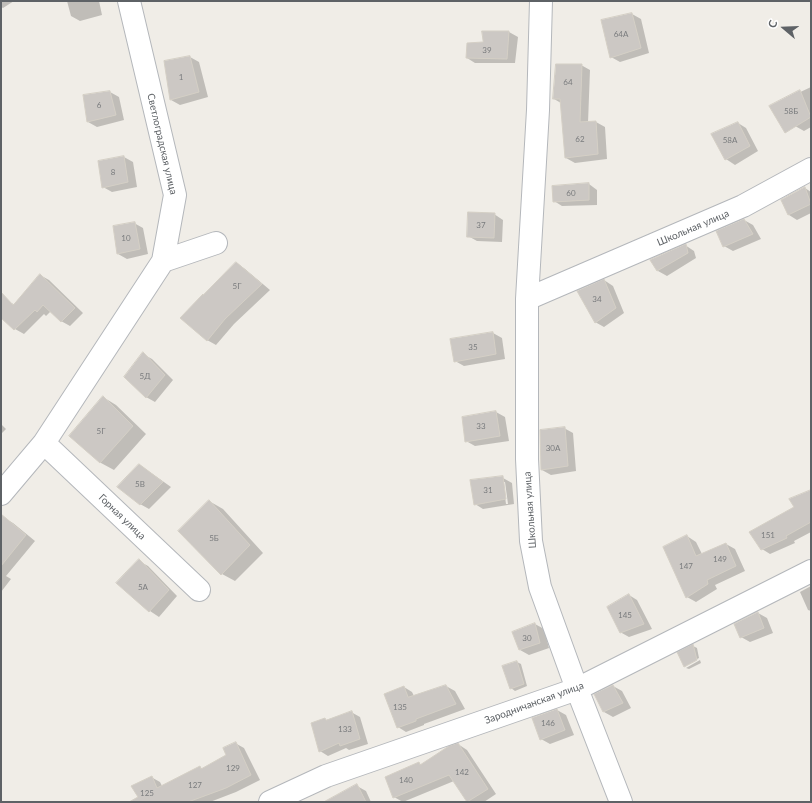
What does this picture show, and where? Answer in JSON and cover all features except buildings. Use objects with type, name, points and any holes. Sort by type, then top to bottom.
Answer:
[{"type":"street","name":"Светлоградская улица","points":[[44,443],[163,261],[175,195],[129,1]]},
{"type":"street","name":"Школьная улица","points":[[541,1],[538,110],[527,299],[526,459],[531,541],[540,587],[577,689],[621,802]]},
{"type":"street","name":"Школьная улица","points":[[527,299],[743,206],[811,169]]},
{"type":"street","points":[[163,261],[216,243]]},
{"type":"street","points":[[1,494],[44,443]]},
{"type":"street","name":"Горная улица","points":[[44,443],[199,590]]},
{"type":"street","name":"Зародничанская улица","points":[[270,802],[326,776],[577,689],[811,571]]}]
